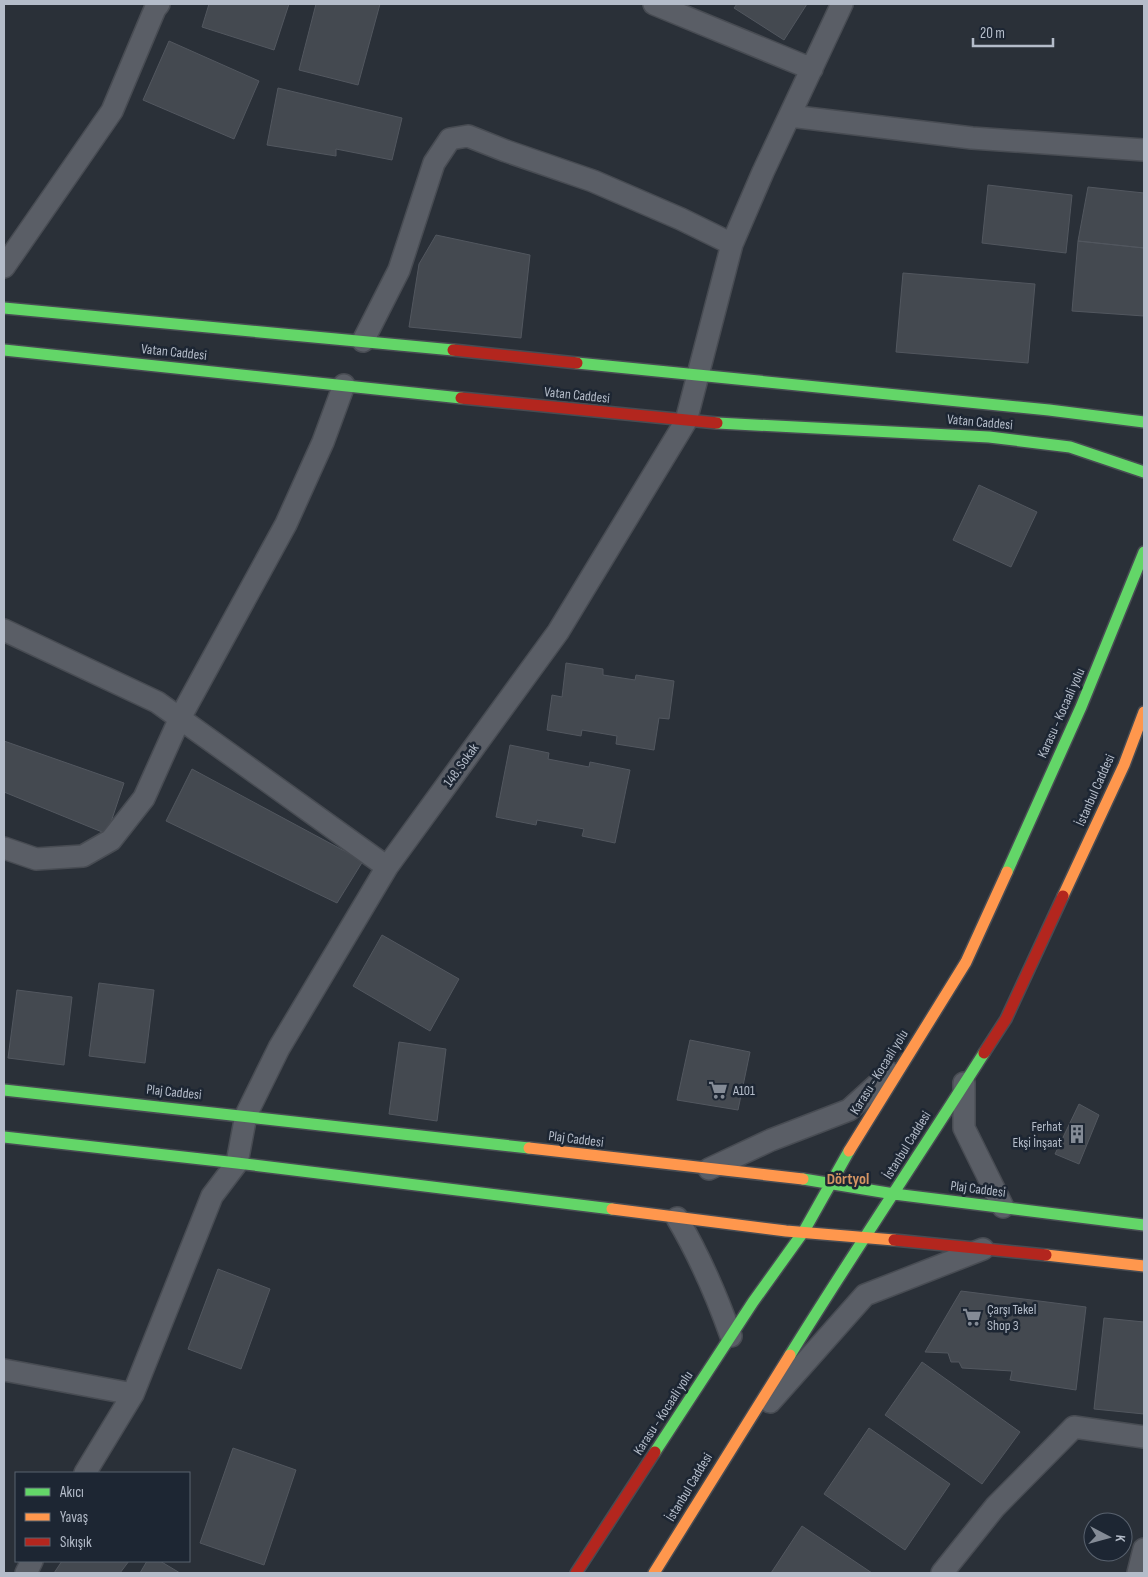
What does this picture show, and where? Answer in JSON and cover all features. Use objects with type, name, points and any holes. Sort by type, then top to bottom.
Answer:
[{"type":"main road","name":"Vatan Caddesi","points":[[4,308],[363,341],[1049,410],[1144,422]]},
{"type":"main road","name":"Vatan Caddesi","points":[[4,350],[686,421],[990,437],[1070,448],[1144,472]]},
{"type":"main road","name":"Karasu - Kocaali yolu","points":[[576,1573],[731,1336],[804,1230],[829,1184],[902,1063],[966,962],[1081,707],[1144,552]]},
{"type":"main road","name":"İstanbul Caddesi","points":[[654,1573],[863,1237],[894,1194],[1006,1019],[1124,764],[1144,712]]},
{"type":"main road","name":"Plaj Caddesi","points":[[4,1090],[246,1115],[818,1180],[829,1184],[894,1194],[1144,1225]]},
{"type":"main road","points":[[4,1137],[237,1163],[786,1231],[804,1230],[1144,1266]]},
{"type":"street","points":[[4,267],[112,111],[155,9],[159,4]]},
{"type":"street","points":[[654,4],[812,69]]},
{"type":"street","name":"148. Sokak","points":[[237,1163],[246,1115],[279,1048],[387,867],[558,632],[686,421],[732,244],[842,4]]},
{"type":"street","points":[[790,116],[972,138],[1144,150]]},
{"type":"street","points":[[363,341],[399,270],[434,163],[450,139],[468,136],[506,152],[593,182],[681,219],[732,244]]},
{"type":"street","points":[[4,848],[36,859],[84,856],[111,840],[144,798],[180,718],[286,524],[324,442],[344,385]]},
{"type":"street","points":[[4,630],[157,702],[387,867]]},
{"type":"street","points":[[709,1169],[771,1140],[849,1110],[902,1063]]},
{"type":"street","points":[[964,1083],[964,1128],[1003,1207]]},
{"type":"street","points":[[86,1472],[133,1394],[212,1196],[237,1163]]},
{"type":"street","points":[[677,1218],[693,1245],[716,1295],[731,1336]]},
{"type":"street","points":[[736,1440],[866,1295],[988,1248]]},
{"type":"street","points":[[4,1370],[133,1394]]},
{"type":"street","points":[[942,1573],[995,1507],[1074,1427],[1144,1437]]},
{"type":"street","points":[[1138,1573],[1144,1549]]},
{"type":"building","points":[[209,4],[289,4],[274,50],[202,27]]},
{"type":"building","points":[[316,4],[380,4],[358,85],[299,70]]},
{"type":"building","points":[[737,4],[807,4],[784,40],[734,8]]},
{"type":"building","points":[[169,41],[259,81],[234,139],[143,100]]},
{"type":"building","points":[[278,88],[402,118],[392,160],[336,149],[336,156],[267,145]]},
{"type":"building","points":[[988,185],[1072,195],[1066,253],[982,243]]},
{"type":"building","points":[[1088,187],[1144,193],[1144,248],[1078,241]]},
{"type":"building","points":[[436,235],[530,255],[521,338],[409,327],[419,264]]},
{"type":"building","points":[[1078,241],[1144,248],[1144,316],[1072,311]]},
{"type":"building","points":[[903,273],[1035,284],[1028,363],[896,352]]},
{"type":"building","points":[[979,485],[1037,512],[1011,567],[953,540]]},
{"type":"building","points":[[566,663],[603,669],[603,675],[635,680],[636,675],[674,681],[669,719],[659,718],[654,750],[616,744],[617,736],[582,730],[581,736],[547,730],[552,695],[562,697]]},
{"type":"building","points":[[4,741],[124,783],[107,834],[4,792]]},
{"type":"building","points":[[510,745],[549,753],[548,759],[589,767],[590,762],[630,770],[615,843],[582,836],[584,829],[537,820],[536,825],[496,817]]},
{"type":"building","points":[[192,769],[363,861],[337,903],[166,821]]},
{"type":"building","points":[[382,935],[459,979],[430,1031],[353,986]]},
{"type":"building","points":[[99,983],[154,990],[145,1063],[89,1056]]},
{"type":"building","points":[[17,990],[72,997],[64,1065],[8,1058]]},
{"type":"building","points":[[690,1040],[750,1052],[738,1110],[677,1100]]},
{"type":"building","points":[[399,1042],[446,1049],[437,1121],[389,1114]]},
{"type":"building","name":"Ferhat Ekşi İnşaat","points":[[1079,1104],[1099,1115],[1079,1164],[1055,1154]]},
{"type":"building","points":[[218,1269],[270,1289],[241,1369],[188,1349]]},
{"type":"building","points":[[961,1291],[1086,1307],[1076,1390],[1010,1380],[1012,1371],[962,1368],[959,1362],[951,1362],[948,1353],[925,1352]]},
{"type":"building","points":[[1104,1318],[1144,1322],[1144,1414],[1094,1409]]},
{"type":"building","points":[[922,1362],[1020,1432],[982,1484],[885,1415]]},
{"type":"building","points":[[869,1428],[950,1484],[905,1550],[824,1494]]},
{"type":"building","points":[[233,1448],[296,1470],[264,1565],[200,1543]]},
{"type":"building","points":[[802,1526],[872,1573],[771,1573]]},
{"type":"building","points":[[61,1562],[128,1562],[120,1573],[54,1573]]},
{"type":"building","points":[[146,1562],[162,1562],[180,1573],[140,1573]]},
{"type":"traffic: fast","points":[[4,308],[453,350]]},
{"type":"traffic: fast","points":[[4,350],[461,398]]},
{"type":"traffic: fast","points":[[577,363],[1049,410],[1144,422]]},
{"type":"traffic: fast","points":[[717,423],[989,437],[1070,447],[1144,472]]},
{"type":"traffic: fast","points":[[1007,872],[1081,707],[1144,552]]},
{"type":"traffic: fast","points":[[790,1355],[984,1053]]},
{"type":"traffic: fast","points":[[4,1090],[529,1148]]},
{"type":"traffic: fast","points":[[4,1137],[237,1163],[612,1209]]},
{"type":"traffic: fast","points":[[655,1452],[753,1302],[804,1231],[849,1151]]},
{"type":"traffic: fast","points":[[803,1179],[894,1194],[1144,1225]]},
{"type":"traffic: slow","points":[[1063,896],[1124,765],[1144,712]]},
{"type":"traffic: slow","points":[[849,1151],[966,962],[1007,872]]},
{"type":"traffic: slow","points":[[529,1148],[803,1179]]},
{"type":"traffic: slow","points":[[612,1209],[786,1231],[894,1240]]},
{"type":"traffic: slow","points":[[1046,1255],[1144,1266]]},
{"type":"traffic: slow","points":[[654,1573],[790,1355]]},
{"type":"traffic: jam","points":[[453,350],[577,363]]},
{"type":"traffic: jam","points":[[461,398],[717,423]]},
{"type":"traffic: jam","points":[[984,1053],[1006,1019],[1063,896]]},
{"type":"traffic: jam","points":[[894,1240],[1046,1255]]},
{"type":"traffic: jam","points":[[576,1573],[655,1452]]},
{"type":"place","name":"A101","points":[[718,1090]]},
{"type":"place","name":"Ferhat Ekşi İnşaat","points":[[1077,1134]]},
{"type":"place","name":"Çarşı Tekel Shop 3","points":[[972,1317]]},
{"type":"district","name":"Dörtyol","points":[[848,1179]]}]
